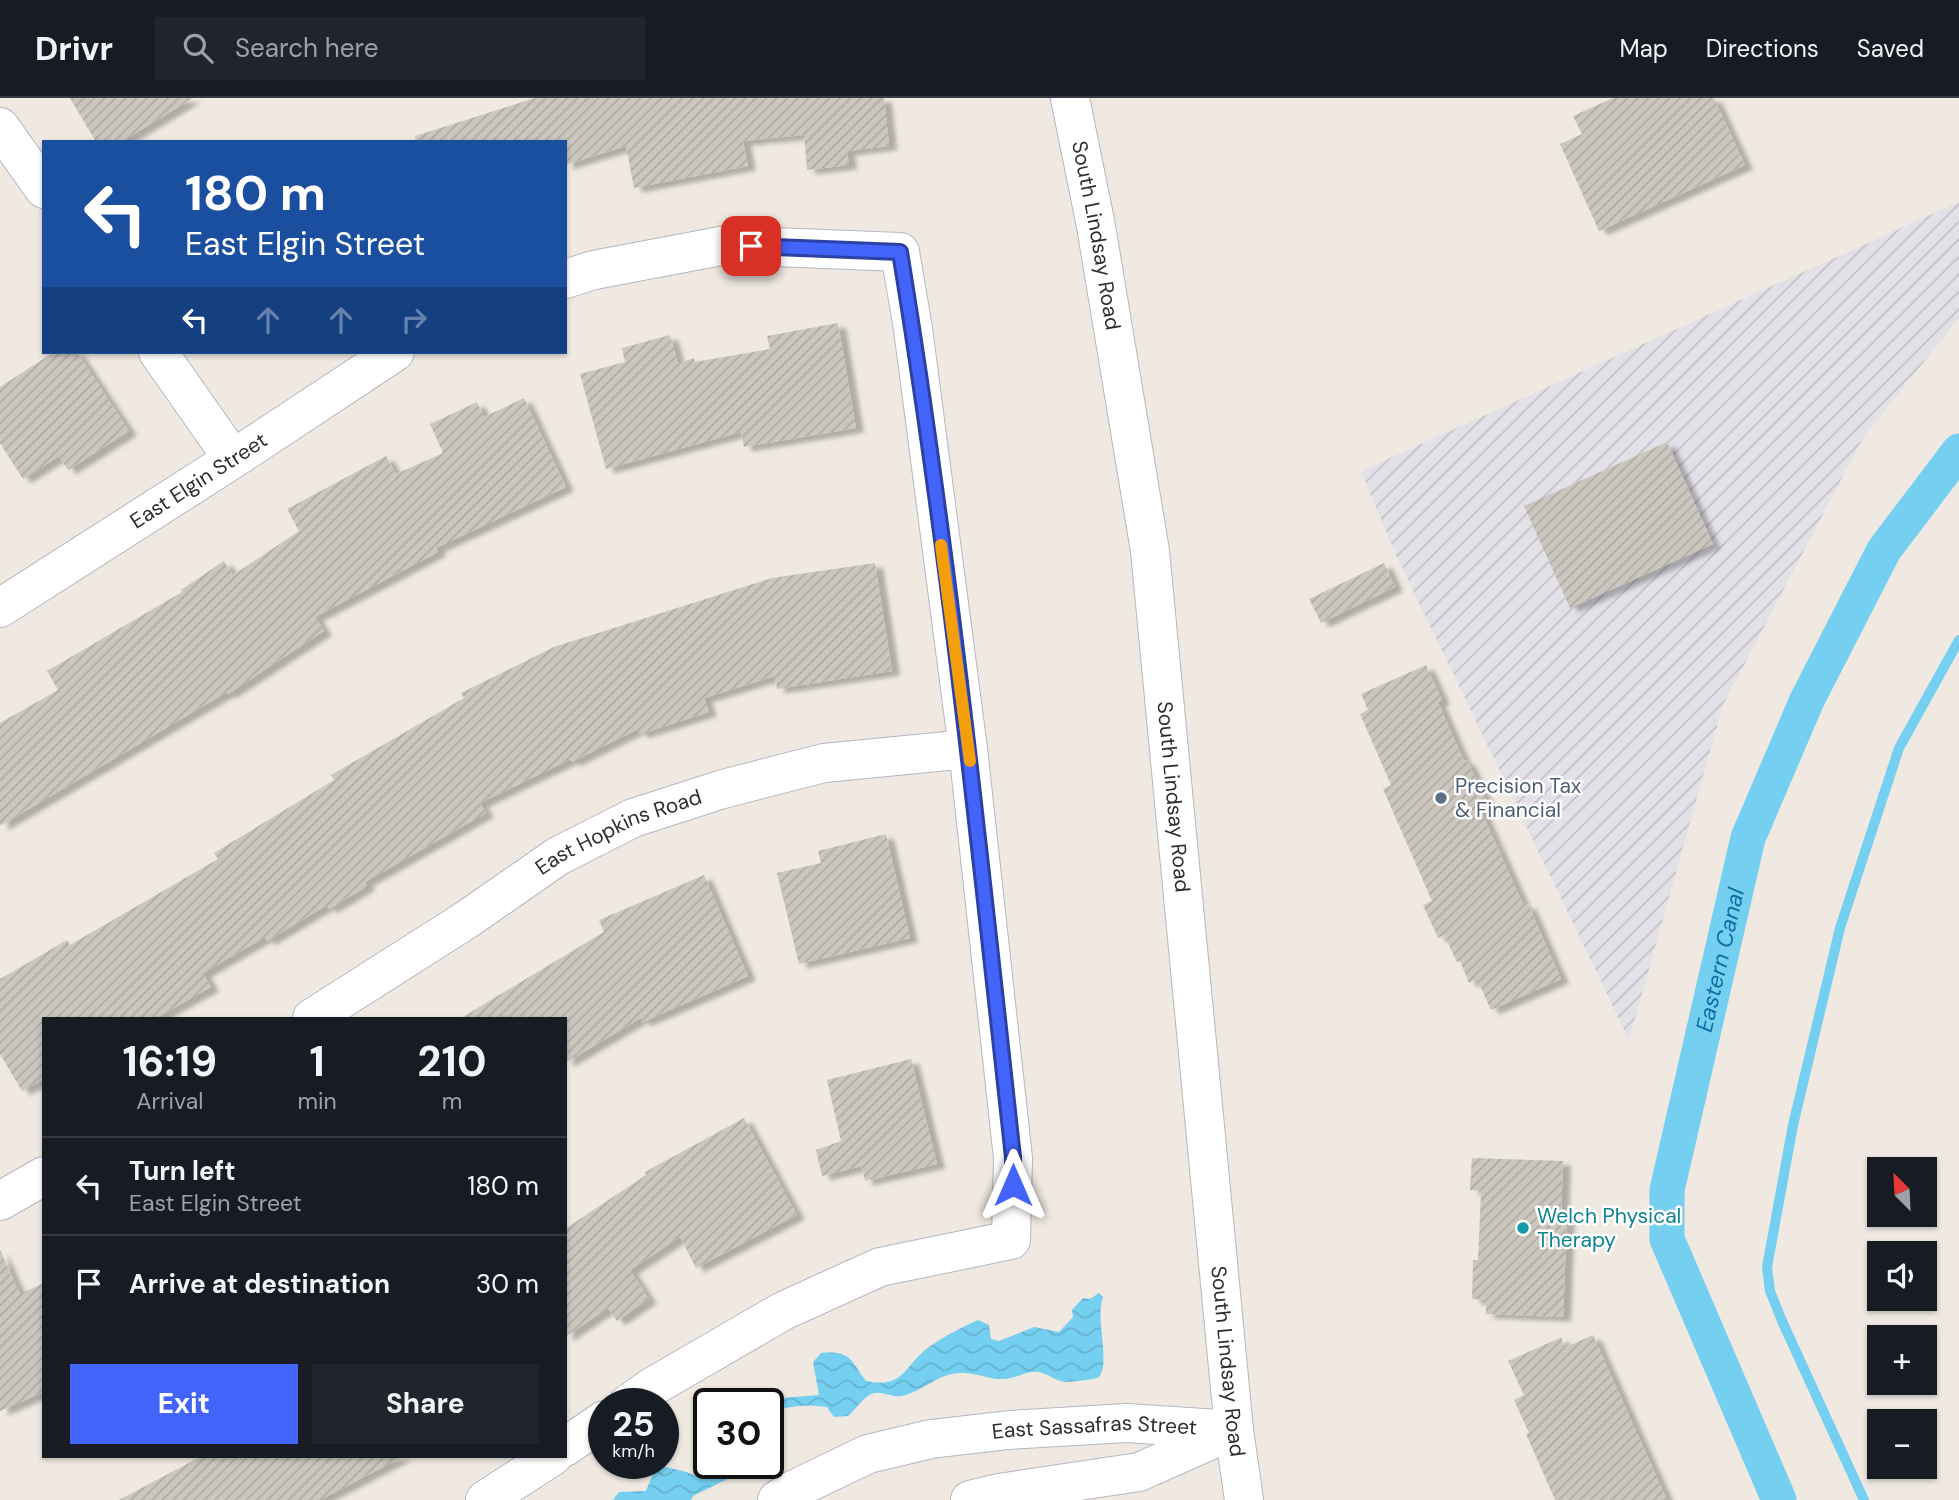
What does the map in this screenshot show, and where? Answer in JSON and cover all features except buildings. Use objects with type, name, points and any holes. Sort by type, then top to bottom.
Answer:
[{"type":"street","name":"South Lindsay Road","points":[[1070,98],[1098,239],[1150,551],[1234,1430],[1244,1500]]},
{"type":"street","points":[[0,127],[42,186]]},
{"type":"street","points":[[567,278],[594,270],[726,246],[900,252],[913,329],[968,749],[1013,1157],[1011,1240],[880,1267],[783,1311],[651,1388]]},
{"type":"street","points":[[159,354],[233,459]]},
{"type":"street","name":"East Elgin Street","points":[[0,608],[392,354]]},
{"type":"street","name":"East Hopkins Road","points":[[314,1017],[466,920],[558,856],[633,818],[723,789],[824,764],[968,749]]},
{"type":"street","points":[[0,1201],[42,1177]]},
{"type":"street","name":"East Sassafras Street","points":[[777,1500],[868,1454],[931,1439],[1009,1430],[1127,1423],[1234,1430]]},
{"type":"street","name":"East Sassafras Street","points":[[970,1500],[1011,1491],[1139,1472],[1234,1430]]},
{"type":"street","points":[[567,1446],[588,1431]]},
{"type":"street","points":[[485,1500],[542,1476]]},
{"type":"shaded area","points":[[1959,202],[1959,318],[1864,436],[1723,705],[1629,1040],[1396,555],[1361,471]]},
{"type":"water","points":[[1099,1293],[1103,1297],[1101,1317],[1104,1359],[1098,1377],[1064,1382],[1039,1372],[1003,1379],[966,1373],[953,1374],[902,1396],[871,1394],[848,1416],[834,1417],[827,1407],[784,1408],[784,1398],[819,1395],[813,1362],[821,1353],[839,1353],[849,1358],[866,1381],[889,1382],[902,1374],[929,1347],[978,1320],[989,1325],[991,1339],[999,1341],[1034,1327],[1059,1332],[1073,1317],[1072,1310],[1083,1298],[1090,1299]]},
{"type":"water","points":[[679,1470],[693,1475],[693,1479],[728,1479],[693,1496],[691,1500],[613,1500],[619,1492],[646,1491],[651,1479],[679,1479]]},
{"type":"waterway","name":"Eastern Canal","points":[[1779,1500],[1667,1239],[1667,1190],[1748,838],[1807,700],[1884,550],[1959,451]]},
{"type":"waterway","points":[[1864,1500],[1782,1321],[1770,1291],[1767,1267],[1793,1125],[1840,928],[1899,748],[1959,640]]},
{"type":"slow traffic","points":[[941,545],[970,761]]},
{"type":"place","name":"Precision Tax & Financial","points":[[1441,798]]},
{"type":"place","name":"Welch Physical Therapy","points":[[1523,1228]]},
{"type":"route","points":[[751,246],[900,252],[913,329],[968,749],[1013,1157],[1013,1185]]}]
